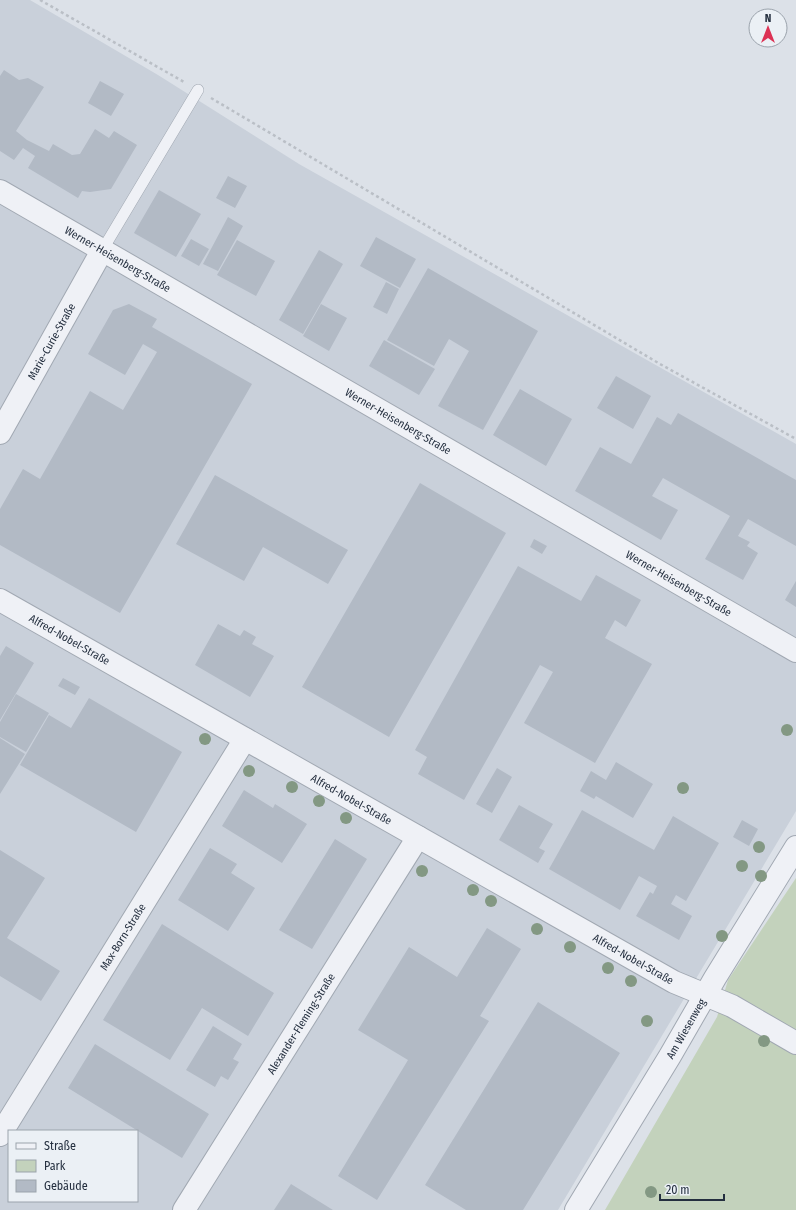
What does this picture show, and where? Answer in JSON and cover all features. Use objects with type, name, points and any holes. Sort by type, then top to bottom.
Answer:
[{"type":"street","name":"Werner-Heisenberg-Straße","points":[[0,191],[103,249],[796,651]]},
{"type":"street","name":"Marie-Curie-Straße","points":[[0,433],[103,249]]},
{"type":"street","name":"Alfred-Nobel-Straße","points":[[0,600],[674,982],[704,996],[732,1006],[796,1043]]},
{"type":"street","name":"Max-Born-Straße","points":[[0,1135],[245,739]]},
{"type":"street","name":"Alexander-Fleming-Straße","points":[[184,1210],[418,837]]},
{"type":"street","name":"Am Wiesenweg","points":[[576,1210],[670,1056],[704,996],[796,847]]},
{"type":"lane","points":[[103,249],[198,90]]},
{"type":"path","points":[[40,0],[198,90],[660,364],[796,438]]},
{"type":"shaded area","points":[[0,0],[30,0],[158,75],[299,164],[796,444],[796,811],[558,1210],[0,1210]]},
{"type":"green space","points":[[796,878],[796,1210],[605,1210],[717,1017],[728,980]]},
{"type":"building","points":[[4,70],[19,80],[28,78],[44,87],[16,131],[27,140],[49,151],[53,144],[72,155],[80,154],[95,129],[109,138],[114,131],[137,145],[111,189],[90,192],[82,191],[78,198],[28,168],[35,156],[23,148],[14,160],[0,151],[0,76]]},
{"type":"building","points":[[100,81],[124,94],[111,116],[88,103]]},
{"type":"building","points":[[228,176],[247,186],[235,208],[216,198]]},
{"type":"building","points":[[159,190],[201,214],[176,257],[134,233]]},
{"type":"building","points":[[228,217],[243,226],[218,271],[203,264]]},
{"type":"building","points":[[376,237],[416,259],[400,288],[360,266]]},
{"type":"building","points":[[191,239],[209,249],[199,266],[181,256]]},
{"type":"building","points":[[237,240],[275,261],[256,296],[217,275]]},
{"type":"building","points":[[319,250],[343,264],[303,334],[279,320]]},
{"type":"building","points":[[428,268],[538,331],[483,430],[438,406],[469,351],[449,339],[434,366],[387,340]]},
{"type":"building","points":[[386,282],[399,289],[387,314],[373,307]]},
{"type":"building","points":[[129,304],[157,319],[152,327],[252,384],[120,613],[0,545],[0,509],[23,469],[40,479],[90,391],[123,410],[157,352],[143,344],[125,375],[88,354],[113,310]]},
{"type":"building","points":[[321,304],[347,318],[329,351],[303,336]]},
{"type":"building","points":[[384,340],[435,369],[419,395],[369,366]]},
{"type":"building","points":[[616,376],[651,396],[633,429],[597,408]]},
{"type":"building","points":[[520,389],[572,419],[546,466],[493,435]]},
{"type":"building","points":[[678,413],[796,480],[796,546],[748,519],[738,536],[750,542],[747,546],[758,553],[743,580],[705,559],[730,516],[663,478],[652,496],[678,510],[661,540],[575,491],[600,447],[631,464],[657,417],[671,425]]},
{"type":"building","points":[[215,475],[348,550],[328,584],[263,547],[244,581],[176,544]]},
{"type":"building","points":[[420,483],[506,533],[389,737],[302,687]]},
{"type":"building","points":[[534,539],[547,546],[542,554],[530,547]]},
{"type":"building","points":[[518,566],[581,601],[596,575],[641,600],[626,627],[615,620],[605,638],[652,664],[595,763],[524,723],[553,672],[540,665],[464,800],[418,774],[427,757],[415,750]]},
{"type":"building","points":[[796,581],[796,607],[785,600]]},
{"type":"building","points":[[218,624],[240,636],[244,630],[256,637],[252,644],[274,656],[250,697],[195,665]]},
{"type":"building","points":[[6,646],[34,663],[0,720],[0,656]]},
{"type":"building","points":[[63,678],[80,687],[75,695],[58,686]]},
{"type":"building","points":[[16,694],[49,713],[26,752],[0,737],[0,722]]},
{"type":"building","points":[[89,698],[182,752],[136,832],[20,765],[49,715],[71,728]]},
{"type":"building","points":[[0,738],[25,754],[0,794]]},
{"type":"building","points":[[616,762],[653,784],[633,818],[596,796],[594,799],[580,791],[591,771],[606,780]]},
{"type":"building","points":[[497,768],[512,777],[492,813],[476,804]]},
{"type":"building","points":[[244,790],[273,808],[275,804],[307,824],[282,863],[222,826]]},
{"type":"building","points":[[519,805],[553,824],[539,848],[545,851],[538,863],[499,840]]},
{"type":"building","points":[[582,810],[654,850],[673,816],[719,843],[686,901],[676,895],[671,904],[692,916],[679,940],[636,916],[650,892],[653,894],[657,886],[639,876],[620,910],[549,869]]},
{"type":"building","points":[[742,820],[758,829],[749,846],[733,837]]},
{"type":"building","points":[[335,839],[367,859],[312,949],[279,930]]},
{"type":"building","points":[[210,848],[237,864],[231,873],[255,888],[228,931],[178,900]]},
{"type":"building","points":[[0,850],[45,878],[7,938],[60,971],[41,1001],[0,976]]},
{"type":"building","points":[[162,924],[274,993],[248,1036],[202,1008],[170,1060],[103,1020]]},
{"type":"building","points":[[487,928],[521,949],[480,1016],[489,1021],[377,1200],[338,1176],[408,1060],[358,1030],[409,947],[457,977]]},
{"type":"building","points":[[538,1002],[620,1053],[523,1210],[466,1210],[425,1185]]},
{"type":"building","points":[[213,1026],[242,1044],[233,1059],[239,1062],[228,1080],[221,1076],[215,1087],[186,1070]]},
{"type":"building","points":[[95,1044],[209,1114],[182,1158],[68,1088]]},
{"type":"building","points":[[291,1184],[333,1210],[274,1210]]}]
